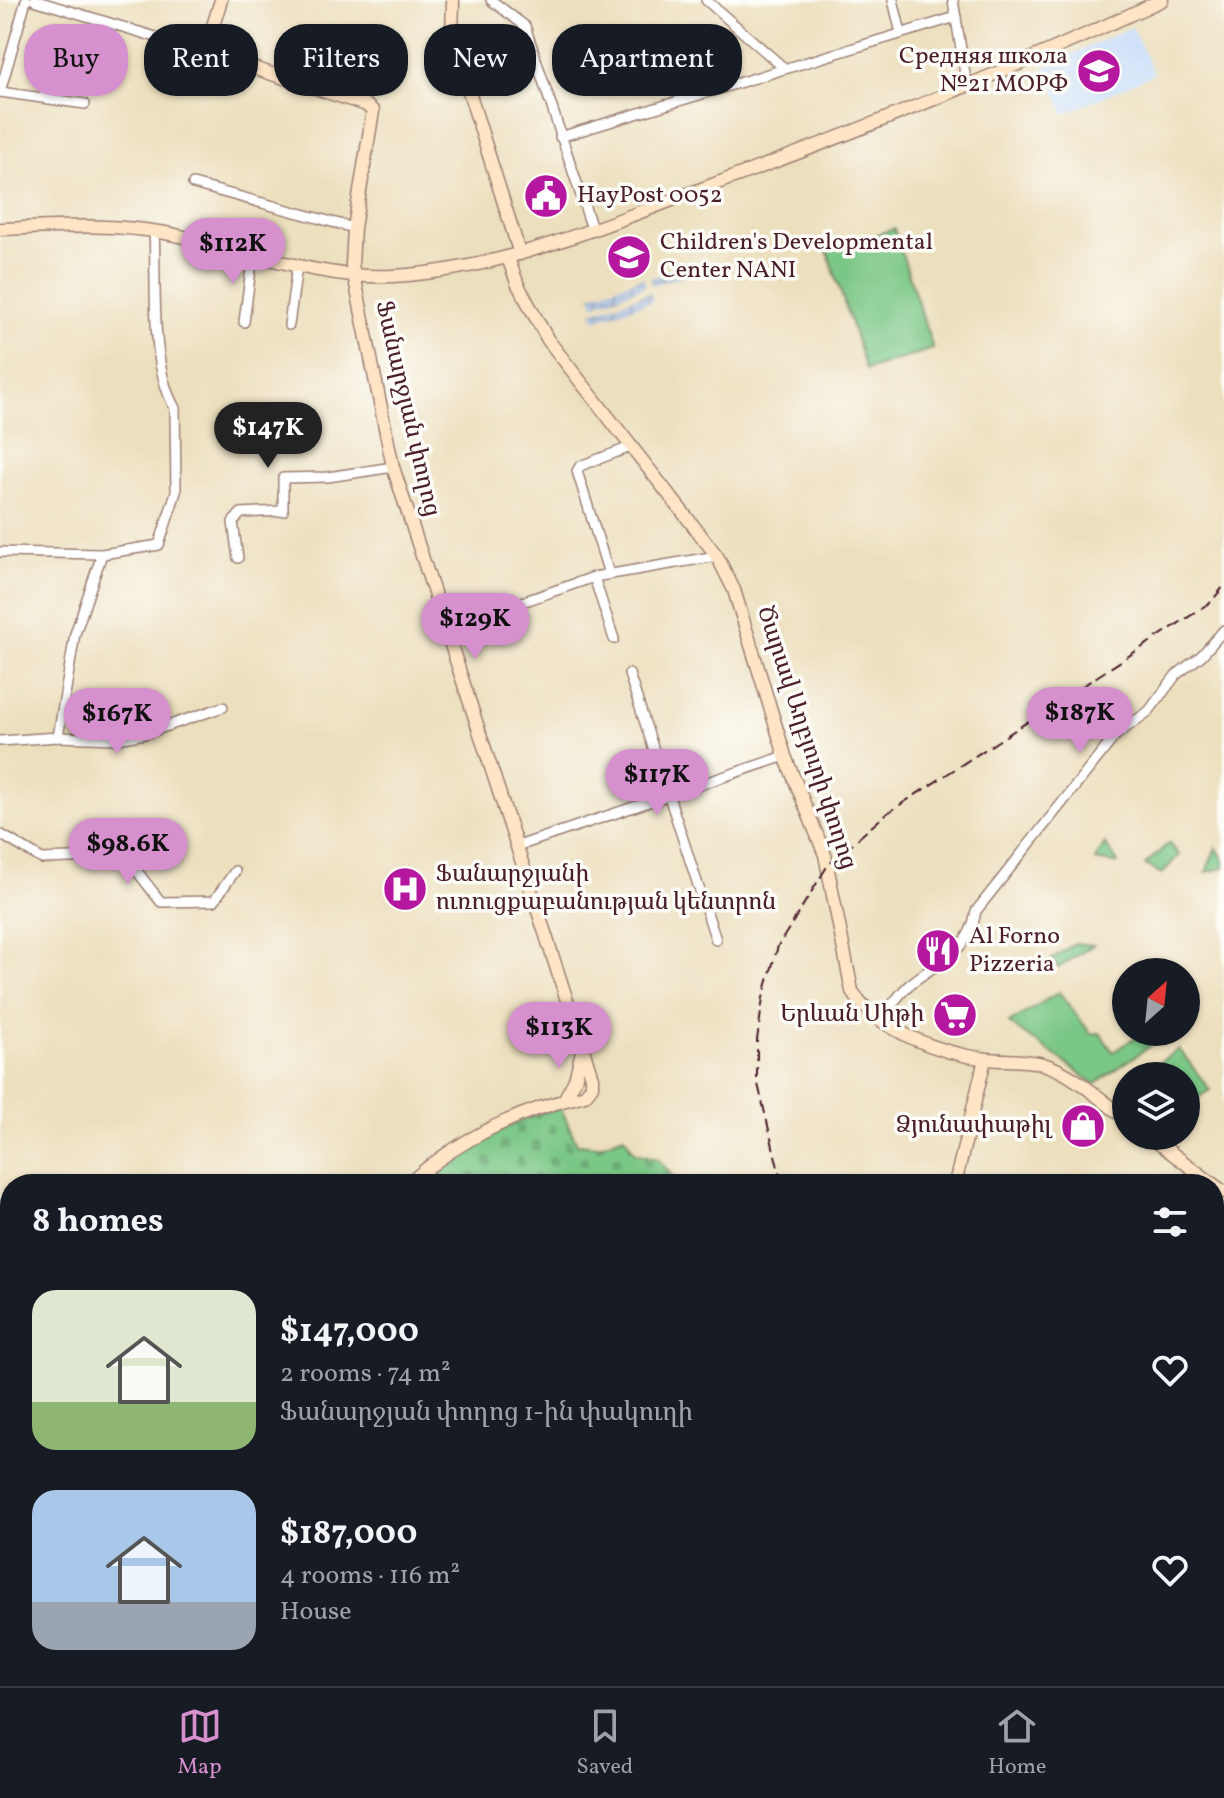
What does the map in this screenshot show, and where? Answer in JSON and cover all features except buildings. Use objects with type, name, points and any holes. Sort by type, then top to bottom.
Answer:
[{"type":"main road","points":[[214,24],[221,0]]},
{"type":"main road","name":"Ծարավ Աղբյուրի փողոց","points":[[453,0],[452,38],[514,256],[518,285],[548,340],[717,556],[734,590],[785,756],[825,855],[852,991],[864,1010],[946,1050],[985,1059],[1041,1064],[1059,1070],[1112,1109]]},
{"type":"main road","points":[[0,229],[115,226],[154,231],[297,266],[353,275],[454,271],[514,256],[592,229],[899,116],[1162,0]]},
{"type":"main road","name":"Ֆանարջյան փողոց","points":[[258,70],[370,108],[373,119],[354,228],[353,275],[393,467],[592,1077],[592,1086],[585,1095],[514,1116],[463,1141],[421,1174]]},
{"type":"main road","points":[[957,1174],[985,1059]]},
{"type":"main road","points":[[1168,1150],[1200,1174]]},
{"type":"street","points":[[26,0],[0,92],[85,104]]},
{"type":"street","name":"Ֆանարջյան փողոց","points":[[34,0],[144,33]]},
{"type":"street","points":[[491,0],[525,26],[592,229]]},
{"type":"street","points":[[706,0],[784,68]]},
{"type":"street","points":[[893,0],[901,33]]},
{"type":"street","points":[[953,0],[967,86]]},
{"type":"street","points":[[560,137],[956,17]]},
{"type":"street","points":[[193,184],[354,228]]},
{"type":"street","points":[[0,552],[102,554],[156,547],[172,512],[176,492],[175,408],[168,396],[157,327],[154,231]]},
{"type":"street","points":[[244,322],[253,254]]},
{"type":"street","points":[[289,325],[297,266]]},
{"type":"street","points":[[609,574],[577,471],[580,466],[633,446]]},
{"type":"street","points":[[238,558],[233,522],[241,513],[283,511],[283,478],[328,477],[393,467]]},
{"type":"street","points":[[58,737],[75,634],[102,554]]},
{"type":"street","points":[[445,629],[594,577],[717,556]]},
{"type":"street","points":[[594,577],[614,639]]},
{"type":"street","points":[[881,1020],[911,984],[942,965],[970,936],[976,911],[1116,735],[1149,711],[1176,675],[1201,656],[1223,631]]},
{"type":"street","points":[[629,674],[716,940]]},
{"type":"street","points":[[0,741],[58,737],[118,739],[223,707]]},
{"type":"street","points":[[518,846],[785,756]]},
{"type":"street","points":[[0,834],[42,859],[125,856],[161,902],[214,901],[235,871]]},
{"type":"shaded area","name":"Средняя школа №21 МОРФ","points":[[1132,27],[1154,74],[1065,114],[1044,67]]},
{"type":"shaded area","points":[[685,268],[687,275],[652,285],[650,278]]},
{"type":"shaded area","points":[[643,277],[646,286],[594,305],[591,295]]},
{"type":"shaded area","points":[[650,292],[653,301],[595,320],[592,312]]},
{"type":"green space","points":[[894,229],[933,349],[866,370],[827,250]]},
{"type":"green space","points":[[1169,843],[1179,855],[1162,874],[1145,865]]},
{"type":"green space","points":[[1105,844],[1118,862],[1117,864],[1095,860]]},
{"type":"green space","points":[[1216,847],[1224,860],[1224,868],[1206,872]]},
{"type":"green space","points":[[1075,943],[1093,945],[1058,968],[1052,959]]},
{"type":"green space","points":[[1059,992],[1091,1034],[1100,1033],[1113,1052],[1122,1046],[1150,1046],[1127,1062],[1112,1062],[1112,1072],[1095,1084],[1009,1023]]},
{"type":"green space","points":[[1179,1049],[1189,1062],[1160,1062]]},
{"type":"green space","points":[[1200,1077],[1210,1090],[1200,1096]]},
{"type":"green space","points":[[560,1106],[577,1144],[598,1146],[624,1136],[635,1153],[658,1159],[671,1174],[432,1174],[486,1138]]},
{"type":"railway","points":[[780,1174],[757,1080],[757,1040],[763,998],[778,946],[828,865],[886,814],[1210,603],[1224,586]]},
{"type":"place","name":"Средняя школа №21 МОРФ","points":[[1099,71]]},
{"type":"place","name":"HayPost 0052","points":[[546,196]]},
{"type":"place","name":"Children's Developmental Center NANI","points":[[629,257]]},
{"type":"place","name":"Ֆանարջյանի ուռուցքաբանության կենտրոն","points":[[405,889]]},
{"type":"place","name":"Al Forno Pizzeria","points":[[938,951]]},
{"type":"place","name":"Երևան Սիթի","points":[[955,1015]]},
{"type":"place","name":"Ձյունափաթիլ","points":[[1083,1126]]}]
